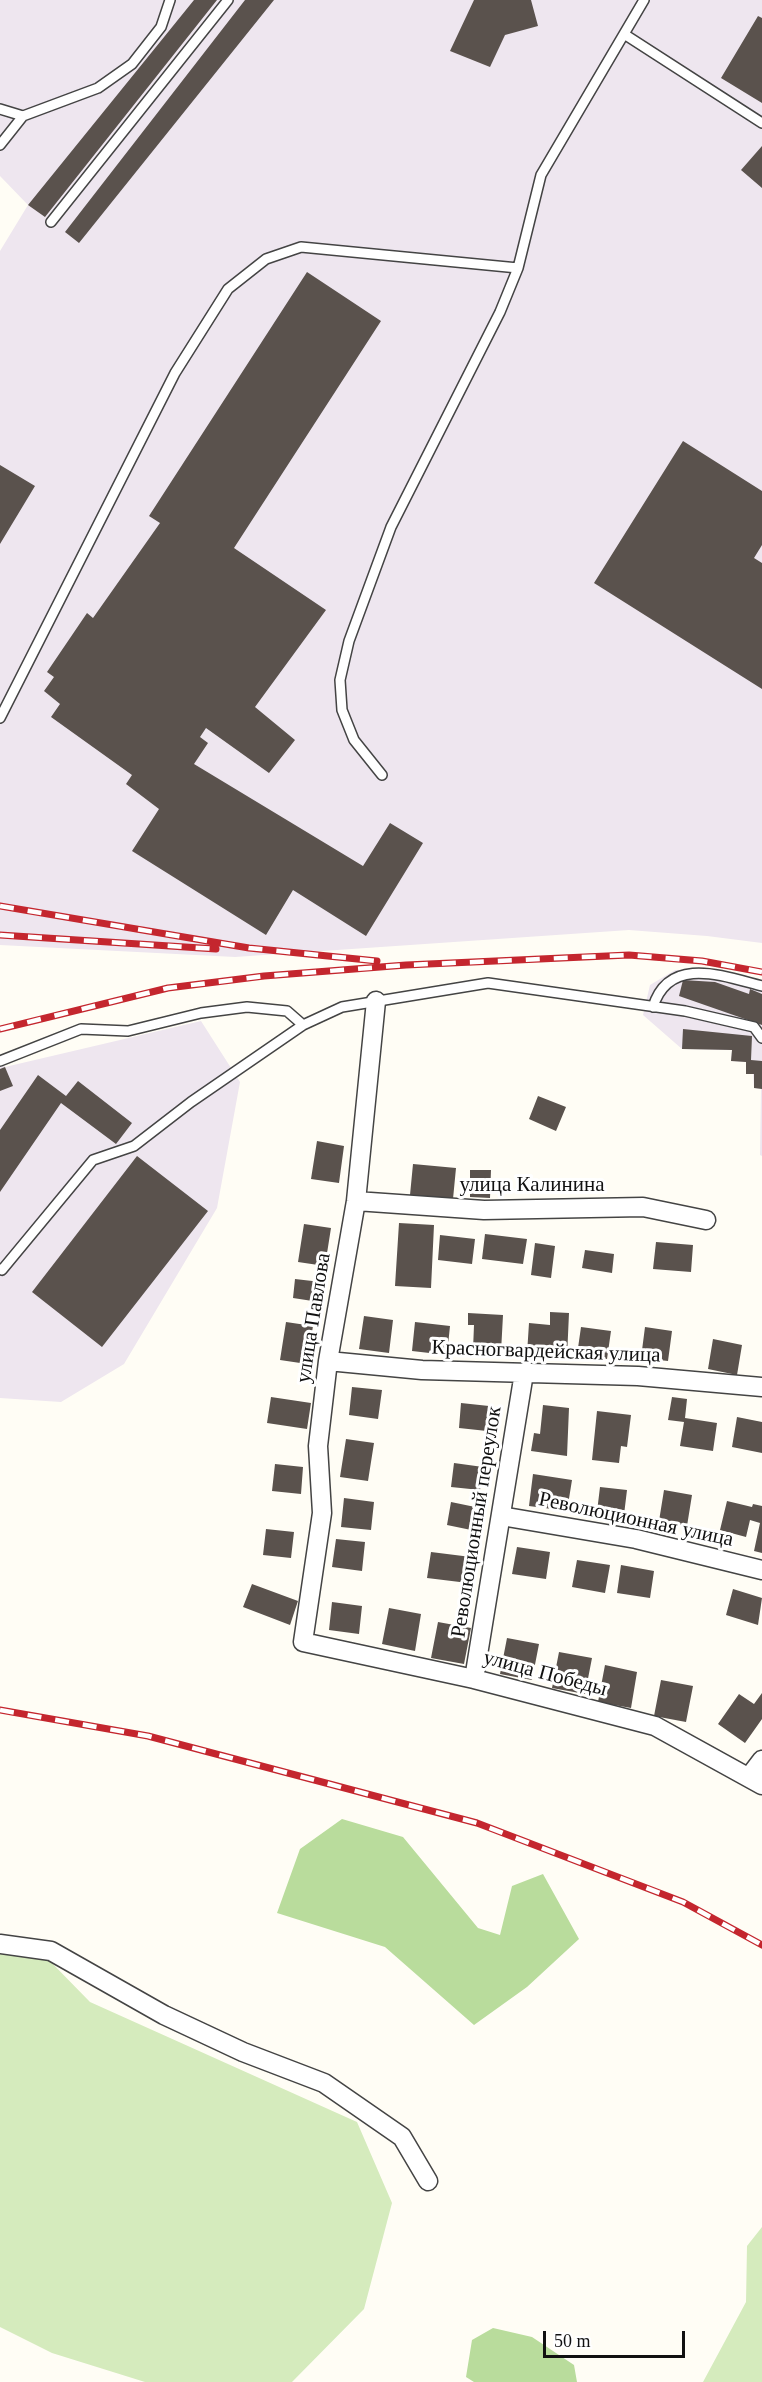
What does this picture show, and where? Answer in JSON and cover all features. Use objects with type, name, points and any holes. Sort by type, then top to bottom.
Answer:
[{"type":"street","name":"улица Павлова","points":[[303,1642],[322,1513],[318,1446],[328,1361],[356,1201],[376,1001]]},
{"type":"street","name":"улица Калинина","points":[[356,1201],[484,1210],[643,1208],[706,1220]]},
{"type":"street","name":"Красногвардейская улица","points":[[328,1361],[422,1370],[638,1376],[762,1387]]},
{"type":"street","name":"Революционный переулок","points":[[474,1679],[524,1373]]},
{"type":"street","name":"Революционная улица","points":[[501,1516],[636,1539],[762,1570]]},
{"type":"street","name":"улица Победы","points":[[303,1642],[474,1679],[655,1726],[756,1781]]},
{"type":"street","points":[[756,1781],[762,1760]]},
{"type":"street","points":[[0,1944],[51,1951],[164,2015],[243,2052],[324,2083],[402,2137],[428,2181]]},
{"type":"lane","points":[[0,145],[23,116],[98,88],[132,64],[161,27],[170,0]]},
{"type":"lane","points":[[51,222],[228,0]]},
{"type":"lane","points":[[382,775],[354,740],[342,710],[340,680],[350,640],[391,528],[476,363],[518,268],[541,175],[644,0]]},
{"type":"lane","points":[[624,34],[762,123]]},
{"type":"lane","points":[[0,109],[23,116]]},
{"type":"lane","points":[[0,718],[175,373],[228,289],[266,259],[301,247],[518,268]]},
{"type":"lane","points":[[653,1007],[658,991],[677,975],[716,974],[762,986]]},
{"type":"lane","points":[[0,1269],[2,1270],[93,1160],[134,1146],[191,1102],[303,1026],[342,1008],[488,983],[685,1011],[754,1027],[762,1038]]},
{"type":"lane","points":[[0,1061],[81,1029],[128,1031],[201,1013],[247,1007],[287,1011],[303,1026]]},
{"type":"shaded area","points":[[0,0],[762,0],[762,943],[629,930],[235,957],[0,945],[0,251],[28,205],[0,176]]},
{"type":"shaded area","points":[[716,969],[762,982],[762,1156],[760,1155],[761,1089],[754,1088],[753,1074],[746,1074],[746,1062],[731,1061],[732,1050],[682,1049],[643,1015],[650,985],[675,970]]},
{"type":"shaded area","points":[[201,1021],[240,1082],[217,1208],[124,1364],[61,1402],[0,1398],[0,1056],[5,1067]]},
{"type":"green space","points":[[342,1819],[403,1837],[478,1928],[500,1935],[512,1886],[543,1874],[579,1939],[527,1987],[474,2025],[385,1947],[277,1913],[300,1849]]},
{"type":"green space","points":[[0,1951],[47,1958],[90,2002],[357,2122],[392,2203],[364,2309],[292,2382],[145,2382],[52,2353],[0,2327]]},
{"type":"green space","points":[[762,2227],[762,2382],[703,2382],[746,2302],[747,2246]]},
{"type":"green space","points":[[493,2328],[532,2337],[574,2365],[577,2382],[474,2382],[466,2377],[472,2340]]},
{"type":"building","points":[[194,0],[217,0],[45,217],[28,205]]},
{"type":"building","points":[[245,0],[274,0],[79,243],[65,232]]},
{"type":"building","points":[[474,0],[531,0],[538,26],[505,35],[490,67],[450,51]]},
{"type":"building","points":[[758,16],[762,18],[762,103],[721,78]]},
{"type":"building","points":[[762,146],[762,188],[741,170]]},
{"type":"building","points":[[307,272],[381,321],[234,548],[326,610],[255,707],[295,740],[269,773],[206,728],[200,737],[208,743],[194,764],[363,866],[390,823],[423,843],[366,936],[293,890],[266,935],[132,851],[159,809],[126,784],[132,775],[51,717],[60,704],[44,691],[54,677],[47,672],[87,613],[93,618],[160,523],[149,516]]},
{"type":"building","points":[[683,441],[762,491],[762,545],[754,558],[762,563],[762,689],[594,583]]},
{"type":"building","points":[[0,465],[35,486],[0,544]]},
{"type":"building","points":[[683,980],[715,982],[749,994],[750,989],[762,994],[762,1025],[679,996]]},
{"type":"building","points":[[683,1029],[752,1036],[751,1060],[762,1061],[762,1089],[754,1088],[754,1074],[746,1074],[746,1062],[731,1061],[732,1050],[682,1049]]},
{"type":"building","points":[[5,1067],[13,1086],[0,1091],[0,1069]]},
{"type":"building","points":[[38,1075],[66,1096],[78,1081],[132,1123],[116,1144],[61,1103],[0,1192],[0,1130]]},
{"type":"building","points":[[538,1096],[566,1107],[556,1131],[529,1119]]},
{"type":"building","points":[[317,1141],[344,1146],[339,1183],[311,1179]]},
{"type":"building","points":[[137,1156],[208,1211],[102,1347],[32,1292]]},
{"type":"building","points":[[413,1164],[456,1168],[453,1199],[410,1195]]},
{"type":"building","points":[[470,1170],[491,1170],[490,1198],[470,1197]]},
{"type":"building","points":[[399,1223],[434,1225],[431,1288],[395,1286]]},
{"type":"building","points":[[304,1224],[331,1228],[325,1266],[298,1262]]},
{"type":"building","points":[[485,1234],[527,1239],[523,1264],[482,1259]]},
{"type":"building","points":[[440,1235],[475,1239],[472,1264],[438,1260]]},
{"type":"building","points":[[656,1242],[693,1245],[691,1272],[653,1269]]},
{"type":"building","points":[[535,1243],[555,1246],[551,1278],[531,1275]]},
{"type":"building","points":[[585,1250],[614,1254],[612,1273],[582,1268]]},
{"type":"building","points":[[295,1279],[321,1282],[319,1302],[293,1298]]},
{"type":"building","points":[[550,1312],[569,1313],[567,1357],[527,1354],[529,1323],[550,1325]]},
{"type":"building","points":[[468,1313],[503,1315],[501,1352],[473,1350],[474,1325],[468,1325]]},
{"type":"building","points":[[364,1316],[393,1320],[389,1353],[359,1349]]},
{"type":"building","points":[[286,1322],[313,1326],[307,1364],[280,1360]]},
{"type":"building","points":[[415,1322],[450,1326],[447,1355],[412,1351]]},
{"type":"building","points":[[581,1327],[611,1331],[607,1359],[577,1355]]},
{"type":"building","points":[[645,1327],[672,1331],[668,1361],[641,1358]]},
{"type":"building","points":[[713,1339],[742,1345],[737,1375],[708,1369]]},
{"type":"building","points":[[352,1387],[382,1390],[378,1419],[349,1415]]},
{"type":"building","points":[[271,1397],[311,1403],[307,1429],[267,1423]]},
{"type":"building","points":[[672,1397],[687,1399],[685,1418],[717,1423],[713,1451],[680,1446],[684,1422],[668,1420]]},
{"type":"building","points":[[461,1403],[489,1406],[487,1431],[459,1428]]},
{"type":"building","points":[[543,1405],[569,1408],[567,1456],[531,1451],[534,1433],[540,1434]]},
{"type":"building","points":[[597,1411],[631,1415],[627,1447],[621,1446],[619,1463],[592,1460]]},
{"type":"building","points":[[737,1417],[762,1422],[762,1453],[732,1447]]},
{"type":"building","points":[[346,1439],[374,1443],[368,1481],[340,1477]]},
{"type":"building","points":[[454,1463],[483,1467],[480,1490],[451,1487]]},
{"type":"building","points":[[275,1464],[303,1467],[301,1494],[272,1491]]},
{"type":"building","points":[[533,1474],[572,1480],[567,1511],[529,1506]]},
{"type":"building","points":[[600,1487],[627,1490],[623,1523],[596,1520]]},
{"type":"building","points":[[664,1490],[692,1495],[687,1526],[659,1521]]},
{"type":"building","points":[[344,1498],[374,1502],[371,1530],[341,1527]]},
{"type":"building","points":[[727,1501],[752,1507],[753,1504],[762,1506],[762,1553],[754,1551],[760,1523],[750,1520],[746,1537],[720,1530]]},
{"type":"building","points":[[451,1502],[480,1508],[476,1531],[447,1525]]},
{"type":"building","points":[[266,1529],[294,1532],[291,1558],[263,1555]]},
{"type":"building","points":[[336,1539],[365,1542],[362,1571],[332,1567]]},
{"type":"building","points":[[517,1547],[550,1552],[546,1579],[512,1574]]},
{"type":"building","points":[[431,1552],[471,1557],[468,1583],[427,1578]]},
{"type":"building","points":[[577,1560],[610,1565],[605,1593],[572,1587]]},
{"type":"building","points":[[621,1565],[654,1571],[650,1598],[617,1593]]},
{"type":"building","points":[[252,1584],[298,1601],[290,1625],[243,1607]]},
{"type":"building","points":[[733,1589],[762,1598],[758,1625],[726,1615]]},
{"type":"building","points":[[332,1602],[362,1606],[359,1634],[329,1630]]},
{"type":"building","points":[[389,1608],[421,1614],[415,1651],[382,1644]]},
{"type":"building","points":[[438,1622],[471,1628],[464,1664],[431,1658]]},
{"type":"building","points":[[507,1638],[539,1644],[532,1680],[500,1674]]},
{"type":"building","points":[[559,1652],[592,1658],[585,1694],[552,1688]]},
{"type":"building","points":[[605,1665],[637,1672],[631,1708],[598,1702]]},
{"type":"building","points":[[661,1680],[693,1686],[686,1722],[654,1716]]},
{"type":"building","points":[[762,1693],[762,1719],[745,1743],[718,1724],[739,1694],[754,1704]]},
{"type":"railway","points":[[0,906],[249,948],[377,961]]},
{"type":"railway","points":[[0,935],[216,949]]},
{"type":"railway","points":[[0,1029],[168,988],[264,976],[406,965],[629,955],[702,961],[762,972]]},
{"type":"railway","points":[[0,1710],[148,1736],[477,1823],[683,1902],[762,1945]]}]
